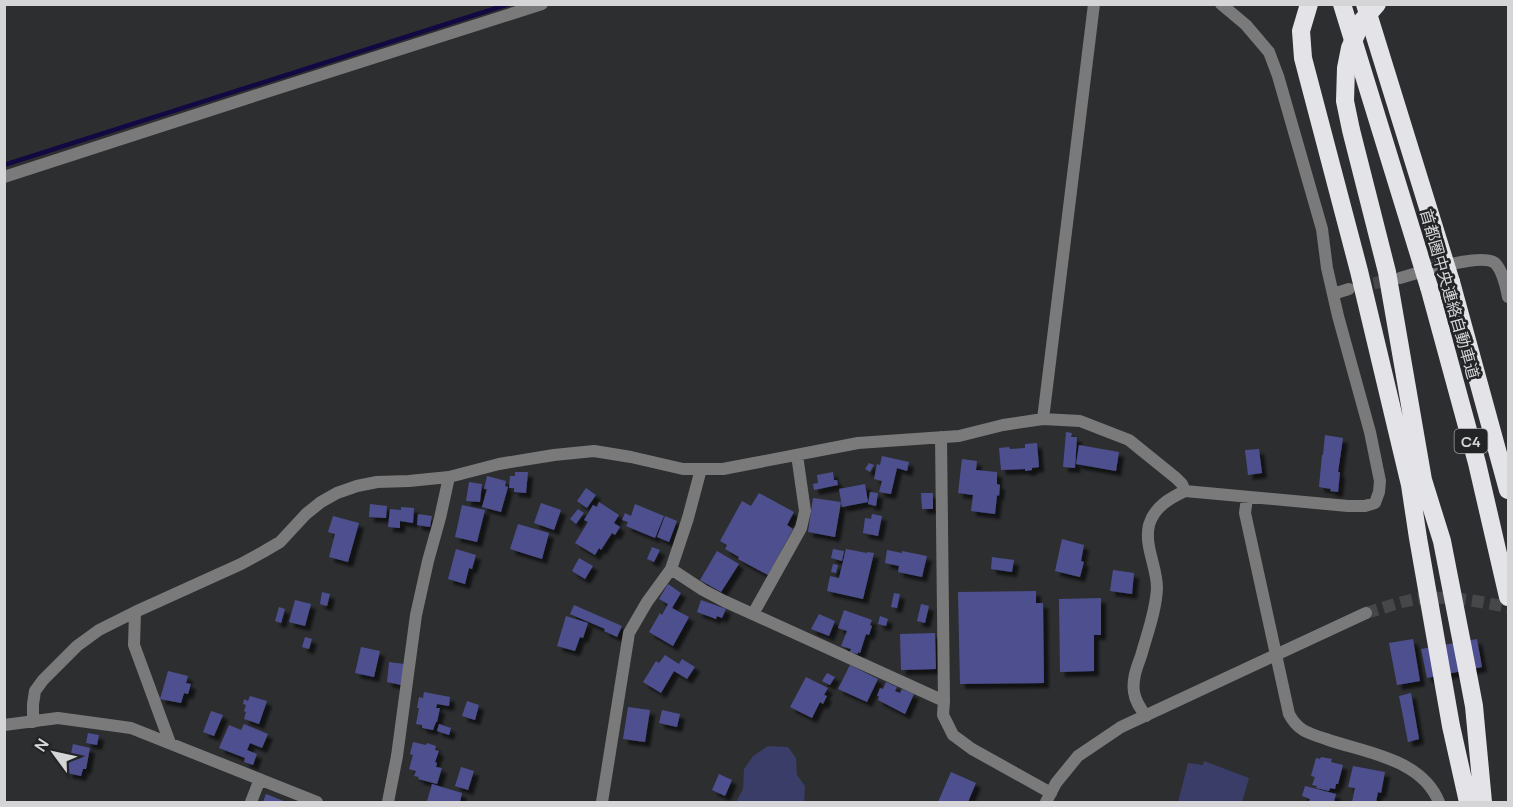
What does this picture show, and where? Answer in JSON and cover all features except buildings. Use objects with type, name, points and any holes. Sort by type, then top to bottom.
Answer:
[{"type":"highway","points":[[1309,4],[1301,31],[1303,57],[1359,271],[1410,485],[1449,715],[1467,802]]},
{"type":"highway","name":"首都圏中央連絡自動車道","points":[[1342,4],[1429,287],[1477,463],[1509,597]]},
{"type":"highway","name":"首都圏中央連絡自動車道","points":[[1365,4],[1451,282],[1509,490]]},
{"type":"highway","points":[[1377,4],[1362,21],[1350,48],[1346,68],[1345,101],[1387,272],[1423,480],[1442,541],[1460,630],[1474,706],[1483,802]]},
{"type":"street","points":[[4,177],[542,4]]},
{"type":"street","points":[[1043,419],[1094,4]]},
{"type":"street","points":[[1146,716],[1137,703],[1134,677],[1149,629],[1157,590],[1149,543],[1149,523],[1162,504],[1185,491],[1247,498],[1365,506],[1375,503],[1379,492],[1380,481],[1370,432],[1333,294],[1322,229],[1275,68],[1269,52],[1246,25],[1221,4]]},
{"type":"street","points":[[1400,278],[1464,261],[1488,260],[1496,264],[1502,273],[1509,297]]},
{"type":"street","points":[[1333,294],[1349,289]]},
{"type":"street","points":[[33,722],[35,692],[43,680],[77,646],[99,630],[263,552],[280,542],[306,514],[321,502],[357,486],[377,482],[409,482],[449,477],[499,464],[554,454],[594,451],[683,469],[723,469],[858,443],[959,436],[1003,425],[1043,419],[1080,421],[1129,440],[1176,478],[1185,491]]},
{"type":"street","points":[[941,437],[944,716],[953,735],[1048,798],[1056,783],[1078,756],[1121,727],[1366,613]]},
{"type":"street","points":[[753,614],[801,528],[805,510],[797,455]]},
{"type":"street","points":[[602,802],[629,633],[647,602],[671,569],[701,469]]},
{"type":"street","points":[[388,802],[397,756],[416,615],[449,477]]},
{"type":"street","points":[[1247,498],[1245,513],[1275,655],[1289,714],[1294,724],[1301,730],[1399,763],[1424,781],[1438,802]]},
{"type":"street","points":[[671,569],[702,590],[944,701]]},
{"type":"street","points":[[135,612],[134,645],[170,743]]},
{"type":"street","points":[[4,725],[58,718],[131,728],[316,802]]},
{"type":"street","points":[[251,802],[260,779]]},
{"type":"shaded area","points":[[768,746],[788,747],[796,758],[797,775],[805,786],[804,802],[736,802],[743,789],[744,769],[753,756]]},
{"type":"shaded area","points":[[1204,761],[1249,778],[1242,802],[1178,802],[1188,763],[1203,765]]},
{"type":"waterway","points":[[4,165],[509,4]]},
{"type":"tunnel","points":[[1356,287],[1395,279]]},
{"type":"tunnel","points":[[1366,613],[1407,601],[1432,598],[1458,599],[1508,607]]}]
